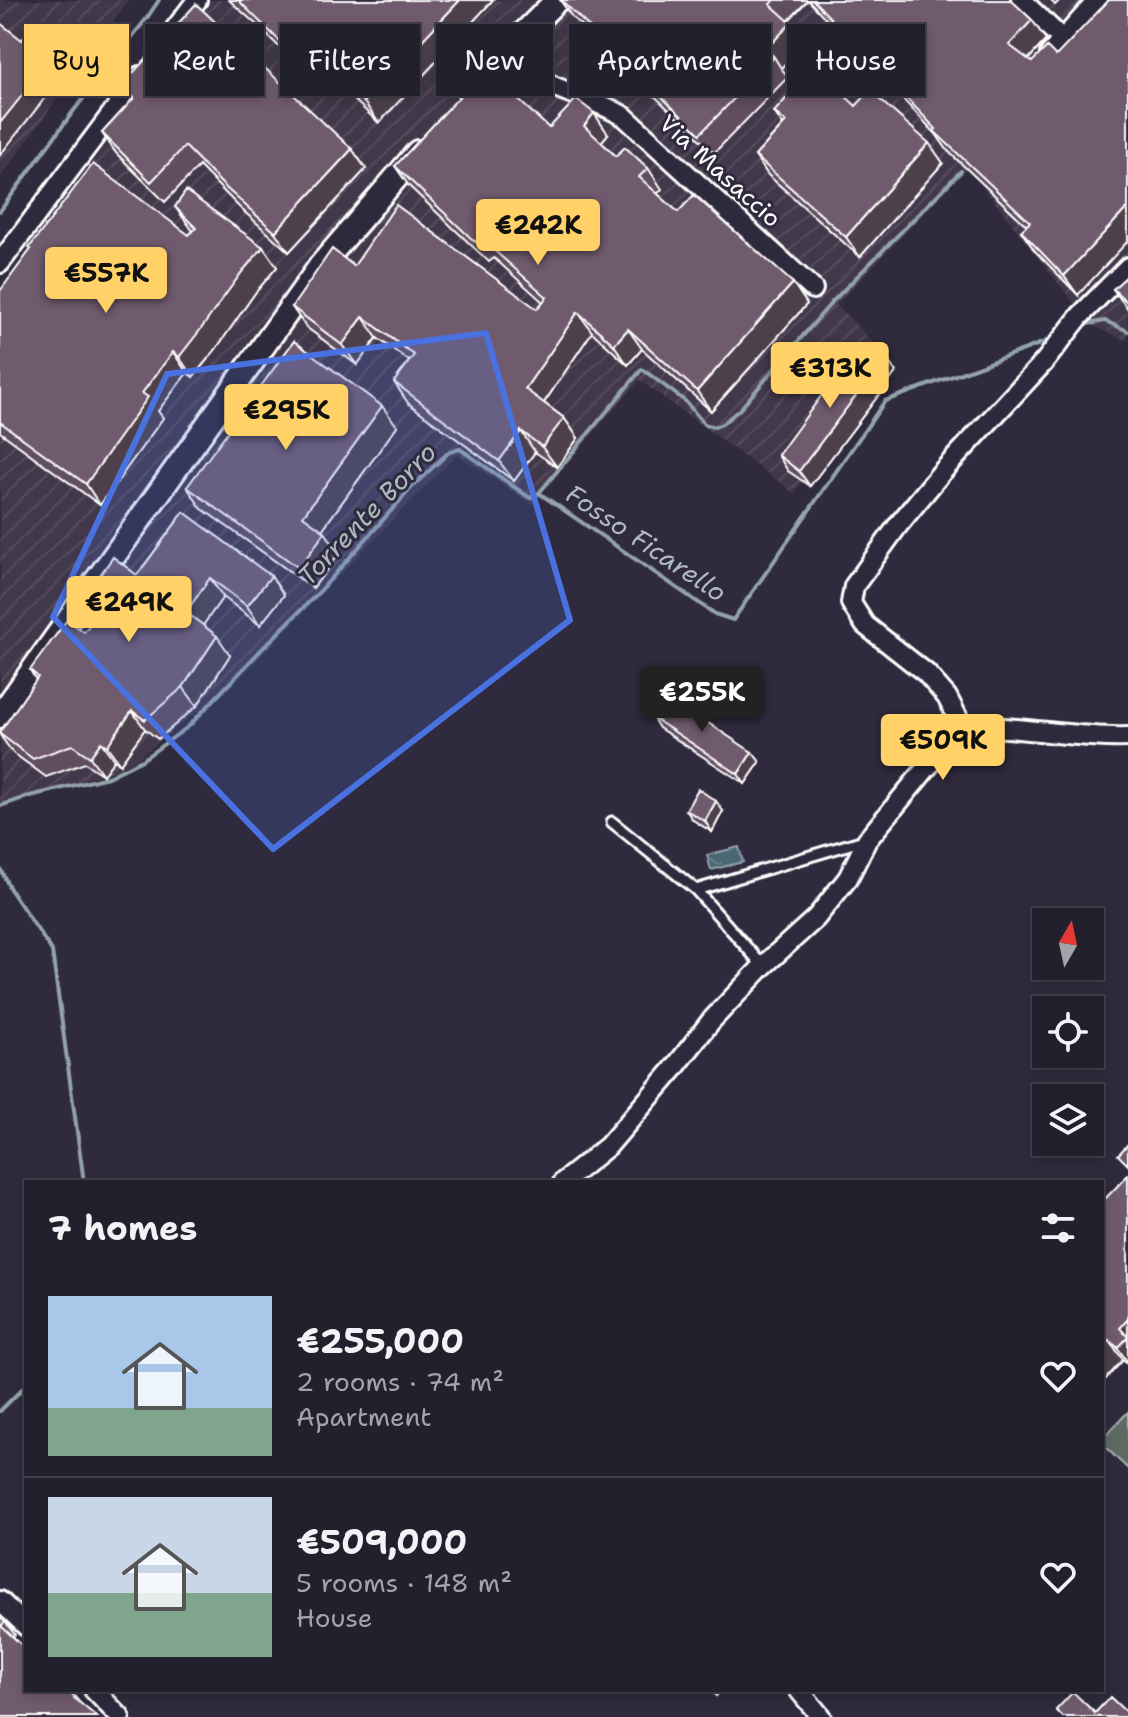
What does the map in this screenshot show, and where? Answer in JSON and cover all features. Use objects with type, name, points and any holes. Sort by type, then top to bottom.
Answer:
[{"type":"street","points":[[0,263],[197,0]]},
{"type":"street","points":[[533,24],[557,0]]},
{"type":"street","points":[[1021,0],[1062,39]]},
{"type":"street","points":[[1050,54],[1098,0]]},
{"type":"street","name":"Via Masaccio","points":[[553,85],[609,107],[625,117],[813,289]]},
{"type":"street","points":[[454,111],[467,96]]},
{"type":"street","points":[[0,716],[321,265],[434,134]]},
{"type":"street","points":[[963,728],[947,697],[926,673],[865,625],[851,603],[854,586],[941,473],[1045,361],[1080,316],[1128,267]]},
{"type":"street","points":[[963,728],[989,726],[1102,738],[1128,737]]},
{"type":"street","points":[[566,1180],[608,1146],[711,1021],[763,966],[816,918],[848,878],[867,840],[963,728]]},
{"type":"street","points":[[0,1601],[24,1624]]},
{"type":"street","points":[[96,1692],[120,1717]]},
{"type":"street","points":[[801,1692],[821,1717]]},
{"type":"lane","points":[[612,822],[696,890],[763,966]]},
{"type":"lane","points":[[696,890],[867,840]]},
{"type":"highlighted area","points":[[486,333],[570,620],[273,849],[53,617],[167,374]]},
{"type":"shaded area","points":[[0,0],[129,0],[112,24],[24,24],[24,96],[59,96],[0,178]]},
{"type":"shaded area","points":[[208,0],[1128,0],[1128,341],[1091,325],[968,168],[836,304],[892,362],[794,493],[639,380],[532,504],[457,454],[236,681],[125,768],[0,804],[0,290],[145,90],[145,96],[264,96],[264,24],[193,24]]},
{"type":"green space","points":[[1128,1412],[1128,1469],[1104,1446],[1104,1437]]},
{"type":"water","points":[[739,847],[743,862],[711,870],[707,855]]},
{"type":"building","points":[[238,0],[460,0],[420,42],[420,24],[280,24],[280,41]]},
{"type":"building","points":[[561,0],[775,0],[770,4],[791,23],[771,44],[771,24],[586,24]]},
{"type":"building","points":[[813,0],[1011,0],[1032,20],[1009,45],[1032,62],[1047,47],[1056,56],[1109,0],[1128,0],[1128,207],[1064,276],[1021,231],[1030,222],[934,131],[936,129],[905,96],[925,96],[925,24],[836,24]]},
{"type":"building","points":[[196,4],[218,24],[178,24]]},
{"type":"building","points":[[0,23],[22,40],[24,37],[24,93],[0,123]]},
{"type":"building","points":[[145,60],[145,96],[264,96],[264,67],[280,82],[280,96],[295,96],[352,149],[275,232],[185,146],[151,182],[102,133],[134,98],[129,93],[129,77]]},
{"type":"building","points":[[460,96],[514,96],[549,128],[576,99],[594,113],[584,126],[616,156],[625,147],[648,168],[639,177],[678,212],[694,195],[793,283],[697,391],[628,329],[614,345],[578,312],[525,389],[564,418],[542,447],[521,431],[499,461],[394,382],[414,355],[363,317],[342,345],[292,307],[332,249],[354,266],[396,205],[537,309],[547,297],[480,238],[475,242],[395,166]]},
{"type":"building","points":[[661,96],[737,96],[700,134]]},
{"type":"building","points":[[788,96],[845,96],[856,106],[865,96],[876,96],[929,143],[846,237],[755,156],[786,122],[774,112]]},
{"type":"building","points":[[93,164],[189,235],[196,228],[175,207],[186,191],[263,247],[179,357],[173,352],[142,393],[148,397],[86,484],[0,422],[0,291]]},
{"type":"building","points":[[1128,275],[1128,303],[1113,289]]},
{"type":"building","points":[[294,341],[382,406],[303,516],[325,532],[299,568],[187,487]]},
{"type":"building","points":[[870,347],[885,357],[799,471],[778,455],[827,388],[831,391],[861,352],[865,354]]},
{"type":"building","points":[[184,512],[271,576],[247,606],[210,578],[186,612],[217,636],[183,687],[145,720],[132,711],[107,746],[101,742],[90,757],[72,745],[33,759],[0,734],[38,677],[30,670],[67,620],[84,632],[103,608],[85,596],[113,557],[137,575]]},
{"type":"building","points":[[666,695],[752,752],[738,774],[652,717]]},
{"type":"building","points":[[698,789],[716,801],[705,821],[686,810]]},
{"type":"building","points":[[1128,1144],[1128,1165],[1118,1155]]},
{"type":"building","points":[[1128,1175],[1128,1319],[1120,1328],[1128,1337],[1118,1348],[1109,1340],[1104,1346],[1104,1200]]},
{"type":"building","points":[[0,1617],[5,1622],[1,1626],[24,1647],[24,1692],[70,1692],[97,1717],[0,1717]]},
{"type":"building","points":[[1073,1692],[1095,1713],[1110,1697],[1128,1717],[1063,1717],[1056,1710]]},
{"type":"waterway","points":[[0,211],[159,0]]},
{"type":"waterway","name":"Torrente Borro","points":[[0,806],[108,777],[142,760],[189,726],[320,591],[413,486],[449,452],[460,449],[530,498],[539,493],[642,369],[685,401],[705,425],[715,427],[722,424],[740,409],[832,302],[961,171]]},
{"type":"waterway","name":"Fosso Ficarello","points":[[1081,325],[1105,321],[1128,331]]},
{"type":"waterway","name":"Fosso Ficarello","points":[[539,493],[715,614],[733,620],[885,401],[1045,342],[1054,335]]},
{"type":"waterway","name":"Torrente Borro","points":[[0,868],[10,889],[52,951],[84,1180]]},
{"type":"waterway","name":"Torrente Borro","points":[[0,1411],[24,1387]]}]
